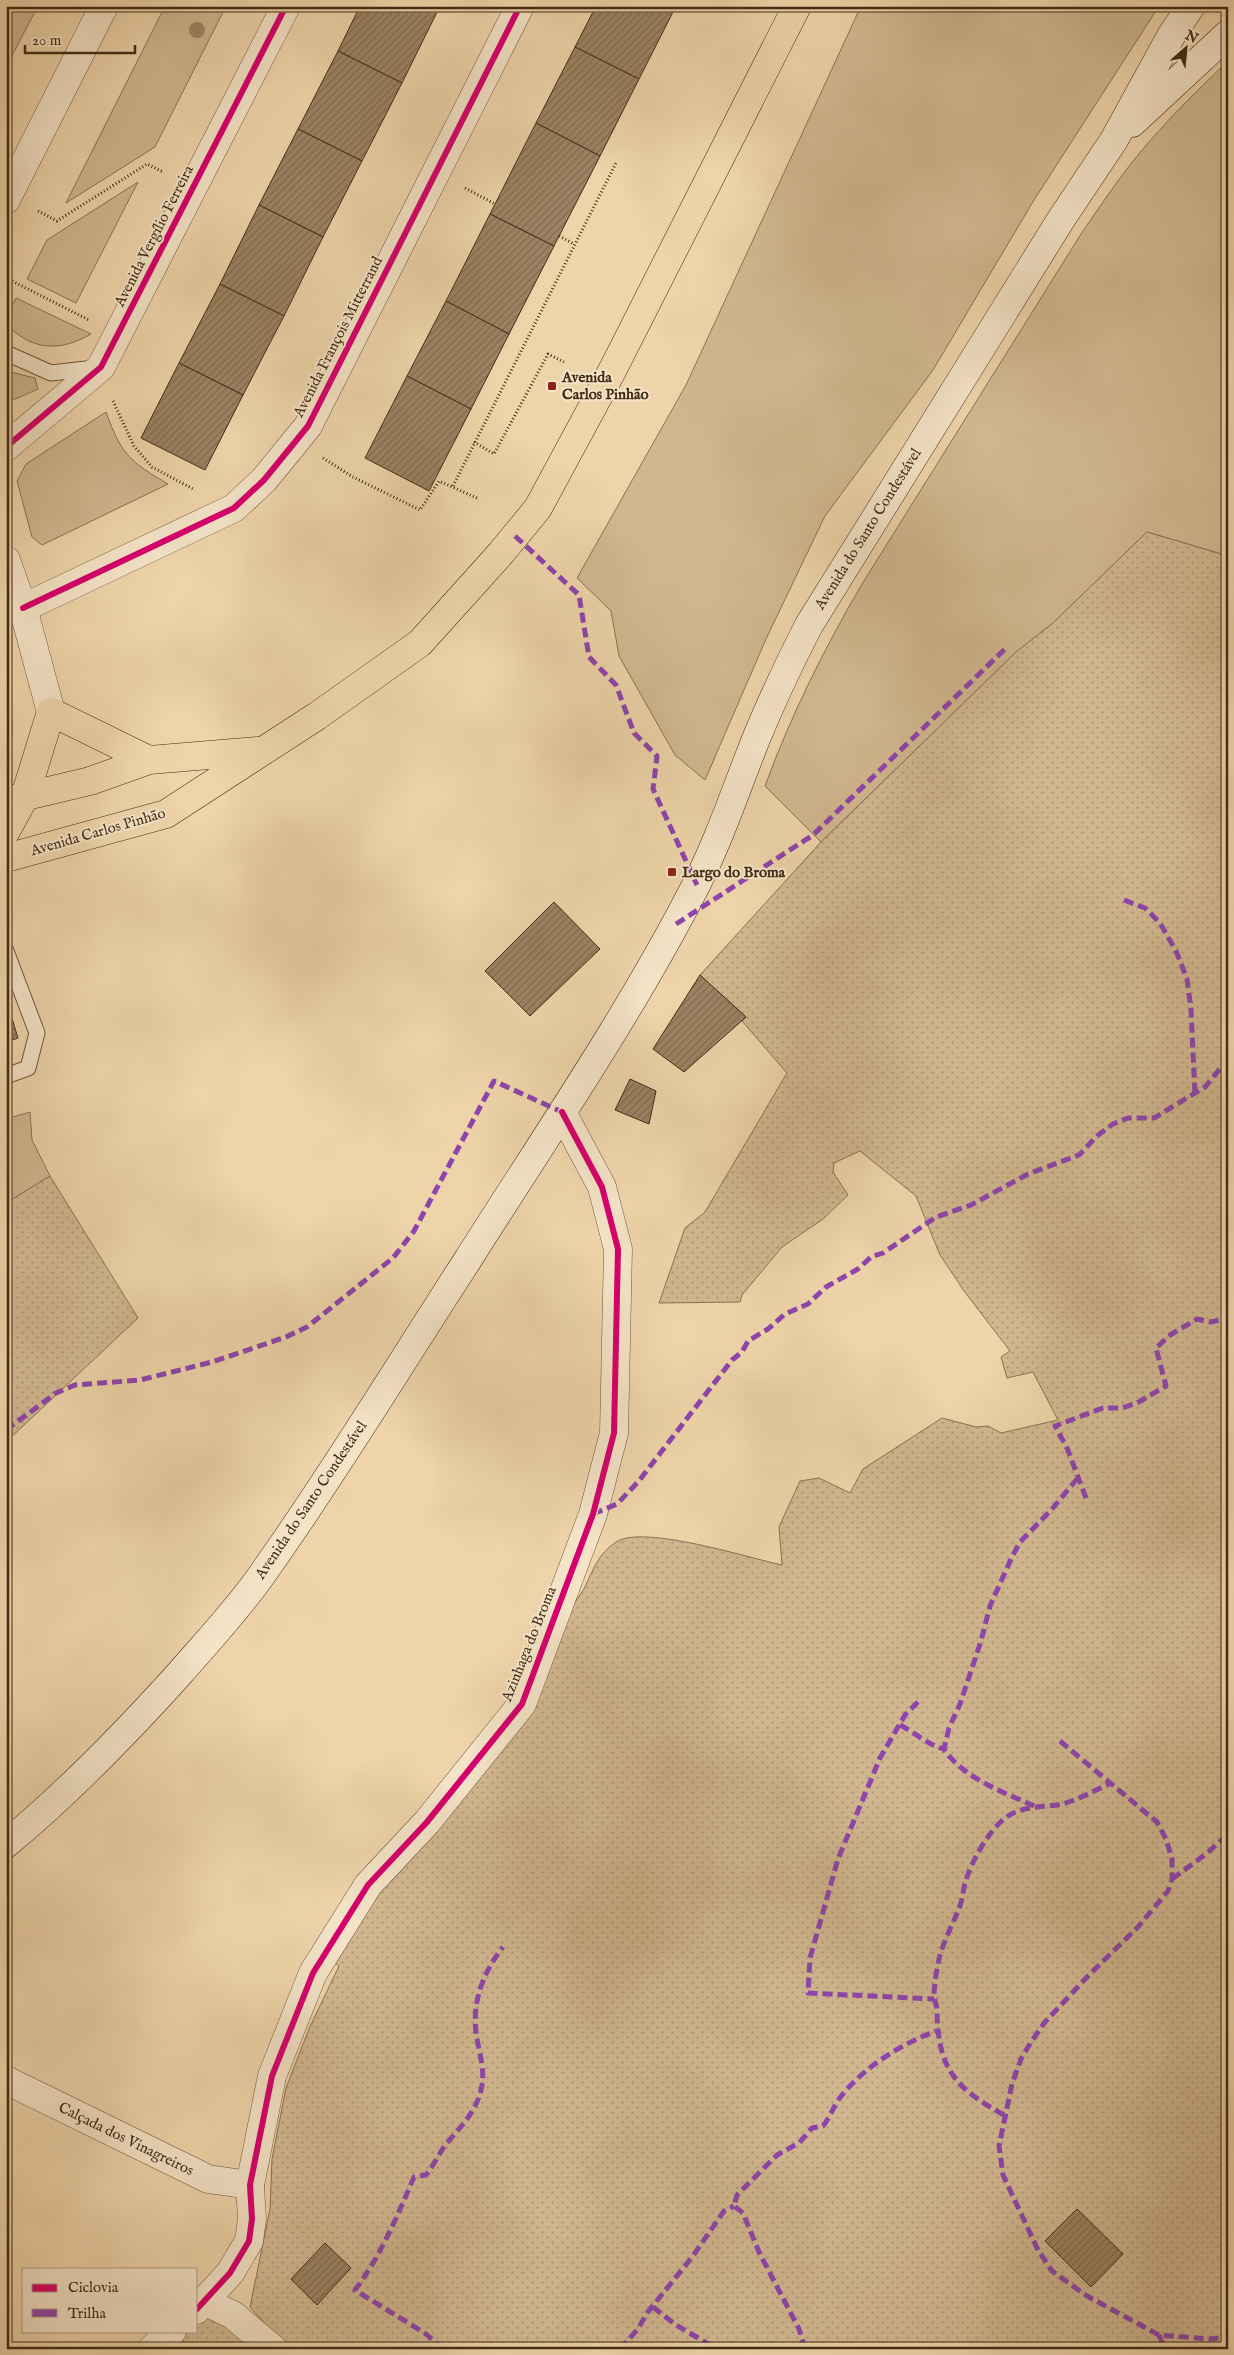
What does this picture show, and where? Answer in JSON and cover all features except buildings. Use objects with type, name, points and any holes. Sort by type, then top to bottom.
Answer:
[{"type":"main road","name":"Avenida Carlos Pinhão","points":[[6,858],[166,814],[317,716],[420,643],[501,553],[538,508],[613,368],[797,6]]},
{"type":"main road","points":[[6,831],[16,798],[51,712],[149,760]]},
{"type":"main road","name":"Avenida Carlos Pinhão","points":[[16,798],[90,781],[149,760],[262,750]]},
{"type":"street","points":[[8,198],[104,6]]},
{"type":"street","name":"Avenida Vergílio Ferreira","points":[[6,447],[101,367],[286,6]]},
{"type":"street","name":"Avenida François Mitterrand","points":[[22,608],[234,508],[264,480],[308,426],[520,6]]},
{"type":"street","name":"Avenida do Santo Condestável","points":[[6,1844],[41,1815],[136,1722],[196,1654],[259,1579],[354,1436],[562,1112],[666,942],[697,885],[734,799],[777,690],[809,625],[1050,238],[1114,140],[1171,36],[1191,6]]},
{"type":"street","name":"Avenida do Santo Condestável","points":[[1114,140],[1228,34]]},
{"type":"street","points":[[6,560],[22,608],[51,712]]},
{"type":"street","name":"Azinhaga do Broma","points":[[201,2306],[230,2273],[249,2241],[252,2219],[250,2186],[272,2076],[313,1973],[368,1885],[427,1822],[522,1704],[593,1514],[614,1433],[618,1249],[602,1187],[562,1112]]},
{"type":"street","name":"Calçada dos Vinagreiros","points":[[6,2080],[208,2179],[250,2186]]},
{"type":"street","points":[[201,2306],[233,2315],[273,2349]]},
{"type":"street","points":[[152,2349],[171,2332]]},
{"type":"lane","points":[[6,352],[52,373],[101,367]]},
{"type":"lane","points":[[6,951],[38,1033],[28,1068],[6,1076]]},
{"type":"path","points":[[453,486],[617,161]]},
{"type":"path","points":[[8,198],[57,221],[147,164],[194,186]]},
{"type":"path","points":[[559,236],[574,244]]},
{"type":"path","points":[[6,278],[118,334]]},
{"type":"path","points":[[474,442],[494,454],[548,354],[564,362]]},
{"type":"path","points":[[101,367],[116,410],[134,446],[152,467],[175,481],[234,508]]},
{"type":"path","points":[[353,477],[420,510],[439,481],[479,499]]},
{"type":"shaded area","points":[[6,6],[38,6],[6,67]]},
{"type":"shaded area","points":[[165,6],[226,6],[155,147],[66,203]]},
{"type":"shaded area","points":[[861,6],[1159,6],[1034,200],[933,370],[825,516],[766,639],[705,780],[675,755],[619,656],[611,611],[577,578],[686,385]]},
{"type":"shaded area","points":[[1228,61],[1228,556],[1147,532],[1053,623],[1016,652],[821,842],[765,786],[797,708],[834,633],[862,584],[1081,234],[1114,186],[1140,152],[1178,110]]},
{"type":"shaded area","points":[[138,182],[76,303],[27,279],[47,240]]},
{"type":"shaded area","points":[[16,298],[91,334],[80,340],[57,346],[36,344],[16,333],[6,324],[6,318]]},
{"type":"shaded area","points":[[6,371],[35,378],[38,389],[6,401]]},
{"type":"shaded area","points":[[106,412],[117,438],[128,456],[168,484],[42,545],[32,537],[17,481],[26,464]]},
{"type":"shaded area","points":[[1147,532],[1228,556],[1228,2349],[292,2349],[276,2336],[250,2307],[270,2209],[272,2159],[286,2088],[309,2029],[339,1966],[335,1963],[363,1916],[584,1589],[597,1563],[605,1552],[616,1542],[629,1538],[648,1537],[696,1544],[782,1565],[779,1527],[800,1481],[819,1478],[850,1493],[863,1469],[942,1418],[976,1427],[988,1426],[1001,1433],[1058,1420],[1033,1372],[1007,1378],[1001,1357],[1010,1351],[964,1291],[940,1255],[916,1196],[860,1151],[834,1163],[833,1172],[848,1195],[823,1219],[782,1247],[742,1295],[740,1302],[659,1303],[685,1228],[705,1212],[787,1073],[742,1021],[746,1017],[700,975],[821,842],[1016,652],[1053,623]]},
{"type":"shaded area","points":[[6,699],[13,729],[10,741],[6,747]]},
{"type":"shaded area","points":[[30,1112],[32,1140],[50,1176],[6,1203],[6,1119]]},
{"type":"shaded area","points":[[50,1176],[138,1318],[6,1442],[6,1203]]},
{"type":"shaded area","points":[[198,2311],[273,2349],[152,2349],[171,2332],[198,2332]]},
{"type":"marked path","points":[[515,536],[579,595],[589,657],[616,685],[634,733],[657,756],[653,789],[697,885]]},
{"type":"marked path","points":[[676,924],[813,835],[1008,646]]},
{"type":"marked path","points":[[1124,900],[1145,908],[1160,923],[1176,951],[1187,979],[1191,1009],[1195,1095]]},
{"type":"marked path","points":[[593,1514],[617,1504],[638,1482],[732,1360],[742,1352],[748,1341],[768,1329],[785,1314],[808,1304],[826,1287],[858,1269],[871,1257],[883,1253],[936,1217],[971,1205],[1028,1174],[1079,1155],[1097,1136],[1113,1124],[1128,1118],[1154,1118],[1205,1087],[1228,1059]]},
{"type":"marked path","points":[[6,1430],[56,1393],[75,1385],[140,1380],[212,1362],[286,1337],[307,1327],[393,1258],[414,1231],[494,1081],[562,1112]]},
{"type":"marked path","points":[[1086,1498],[1067,1448],[1055,1426],[1103,1408],[1122,1408],[1137,1403],[1166,1386],[1156,1348],[1170,1335],[1197,1319],[1211,1322],[1228,1318]]},
{"type":"marked path","points":[[1034,1806],[984,1783],[962,1768],[944,1749],[949,1728],[960,1704],[981,1641],[990,1606],[1011,1559],[1020,1542],[1052,1509],[1077,1479]]},
{"type":"marked path","points":[[918,1702],[905,1715],[880,1758],[838,1859],[810,1958],[808,1993],[934,1999]]},
{"type":"marked path","points":[[900,1725],[944,1749]]},
{"type":"marked path","points":[[1060,1741],[1157,1822],[1166,1839],[1172,1859],[1172,1879],[1168,1891],[1137,1928],[1045,2022],[1021,2059],[1012,2084],[999,2146],[1003,2175],[1038,2250],[1052,2271],[1087,2296],[1159,2335],[1209,2339],[1228,2337]]},
{"type":"marked path","points":[[1004,2115],[973,2096],[962,2086],[952,2075],[941,2048],[934,1996],[935,1981],[944,1942],[960,1906],[965,1883],[972,1864],[981,1847],[1004,1819],[1017,1811],[1068,1802],[1111,1783]]},
{"type":"marked path","points":[[1172,1879],[1206,1854],[1228,1834]]},
{"type":"marked path","points":[[443,2349],[426,2334],[355,2290],[381,2249],[414,2177],[426,2175],[444,2147],[469,2117],[477,2102],[482,2085],[483,2071],[476,2032],[476,2009],[485,1976],[503,1947]]},
{"type":"marked path","points":[[805,2349],[799,2329],[759,2252],[743,2213],[734,2206],[737,2195],[777,2155],[799,2143],[812,2128],[823,2126],[839,2099],[871,2067],[896,2050],[936,2031]]},
{"type":"marked path","points":[[620,2349],[638,2329],[647,2313],[693,2256],[724,2211],[734,2206]]},
{"type":"marked path","points":[[653,2307],[676,2325],[717,2349]]},
{"type":"marked path","points":[[1159,2335],[1165,2349]]},
{"type":"cycle path","points":[[6,447],[101,367],[286,6]]},
{"type":"cycle path","points":[[23,608],[234,508],[264,480],[308,426],[520,6]]},
{"type":"cycle path","points":[[198,2308],[230,2273],[249,2241],[252,2219],[250,2185],[272,2076],[313,1973],[368,1885],[427,1822],[522,1704],[593,1514],[614,1433],[618,1249],[602,1187],[562,1112]]},
{"type":"place","name":"Avenida Carlos Pinhão","points":[[552,386]]},
{"type":"place","name":"Largo do Broma","points":[[672,872]]}]
